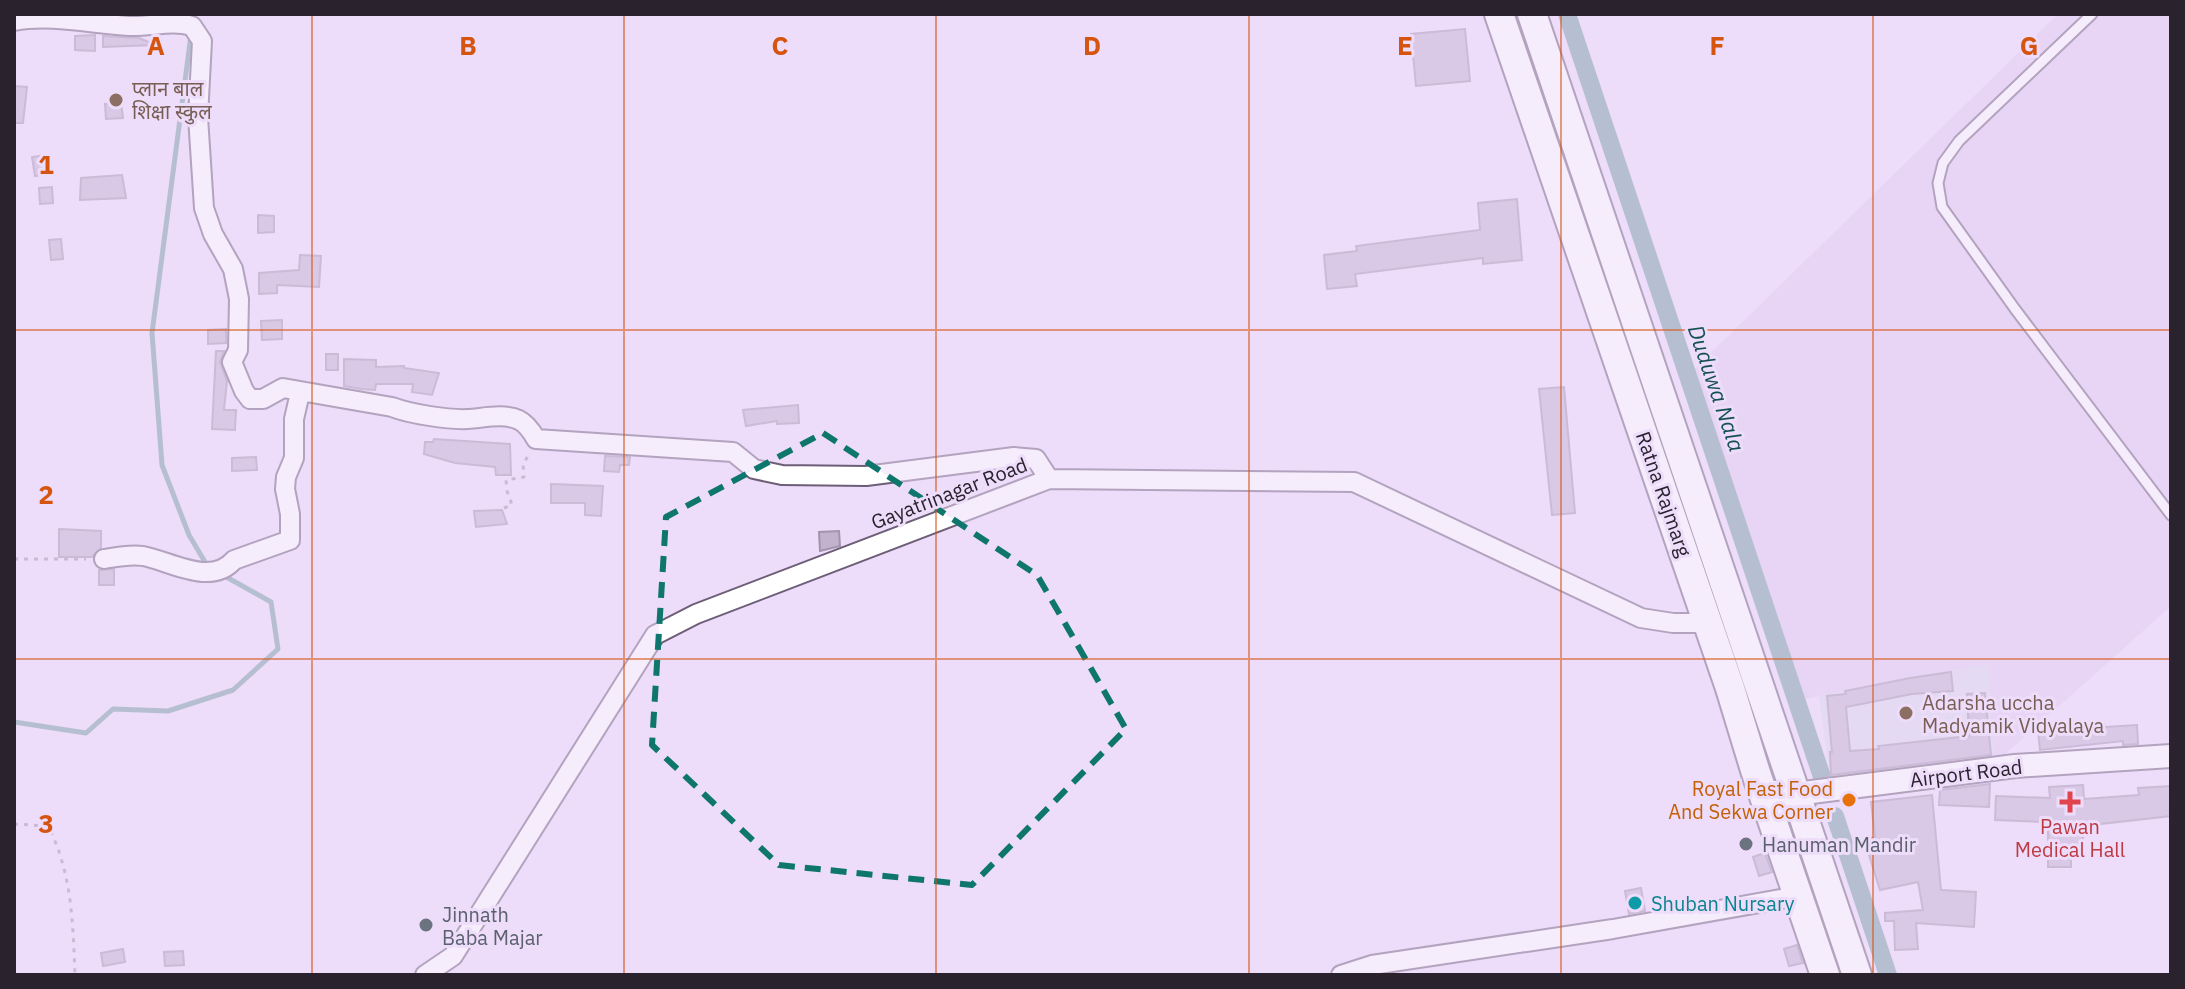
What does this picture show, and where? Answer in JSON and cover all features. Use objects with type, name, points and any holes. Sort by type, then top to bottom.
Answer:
[{"type":"highway","name":"Ratna Rajmarg","points":[[1499,14],[1825,975]]},
{"type":"highway","name":"Ratna Rajmarg","points":[[1532,14],[1857,975]]},
{"type":"street","points":[[14,21],[141,26],[178,22],[192,26],[202,41],[198,117],[204,208],[213,234],[233,269],[239,299],[238,350],[232,362],[250,399],[263,399],[283,388],[459,419],[517,419],[538,439],[733,452],[754,469],[782,475],[866,476],[1014,457],[1036,459],[1049,479]]},
{"type":"street","points":[[104,559],[144,556],[184,569],[216,572],[228,567],[234,560],[290,540],[290,514],[285,489],[294,458],[294,419],[300,393]]},
{"type":"street","name":"Gayatrinagar Road","points":[[425,975],[453,956],[655,635],[696,614],[1049,479],[1354,482],[1641,618],[1673,623],[1707,623]]},
{"type":"street","name":"Airport Road","points":[[1762,791],[1796,794],[2015,766],[2171,756]]},
{"type":"street","points":[[1341,975],[1372,965],[1613,929],[1798,896]]},
{"type":"lane","points":[[2092,14],[1959,141],[1943,163],[1938,183],[1942,207],[2171,515]]},
{"type":"path","points":[[504,508],[512,505],[506,480],[524,477],[523,464],[538,439]]},
{"type":"path","points":[[14,559],[104,559]]},
{"type":"path","points":[[14,824],[48,826],[58,846],[70,887],[75,975]]},
{"type":"highlighted area","points":[[823,433],[1037,575],[1126,729],[972,885],[779,865],[652,745],[666,517]]},
{"type":"shaded area","points":[[2058,14],[2171,14],[2171,593],[2169,608],[1994,764],[1892,681],[1801,700],[1690,373]]},
{"type":"shaded area","name":"Adarsha uccha Madyamik Vidyalaya","points":[[1988,664],[1994,764],[1831,781],[1819,696]]},
{"type":"building","points":[[1465,29],[1470,81],[1416,86],[1411,34]]},
{"type":"building","points":[[95,35],[95,51],[75,50],[75,36]]},
{"type":"building","points":[[103,36],[139,38],[156,45],[103,47]]},
{"type":"building","points":[[14,86],[27,87],[23,123],[14,123]]},
{"type":"building","points":[[121,103],[123,118],[106,119],[105,104]]},
{"type":"building","points":[[46,155],[48,174],[35,176],[32,157]]},
{"type":"building","points":[[122,175],[126,198],[80,200],[81,178]]},
{"type":"building","points":[[52,187],[53,203],[40,204],[39,188]]},
{"type":"building","points":[[1517,199],[1522,260],[1483,264],[1483,258],[1355,274],[1357,286],[1327,289],[1324,255],[1357,251],[1356,246],[1480,230],[1478,203]]},
{"type":"building","points":[[258,215],[274,216],[274,232],[258,233]]},
{"type":"building","points":[[61,239],[63,259],[51,260],[49,240]]},
{"type":"building","points":[[300,255],[321,256],[319,287],[277,285],[277,293],[259,294],[259,273],[299,270]]},
{"type":"building","points":[[282,320],[282,339],[262,340],[261,321]]},
{"type":"building","points":[[226,329],[226,343],[208,344],[208,330]]},
{"type":"building","points":[[216,351],[224,351],[220,362],[227,381],[224,410],[236,410],[235,430],[212,429]]},
{"type":"building","points":[[326,354],[338,354],[338,370],[326,370]]},
{"type":"building","points":[[344,359],[376,360],[376,367],[404,366],[439,373],[432,395],[412,392],[413,384],[376,384],[375,390],[361,389],[344,386]]},
{"type":"building","points":[[1564,387],[1575,513],[1552,515],[1539,389]]},
{"type":"building","points":[[798,405],[799,423],[777,424],[777,421],[746,426],[743,410]]},
{"type":"building","points":[[434,439],[510,444],[511,475],[496,475],[495,467],[455,463],[424,454],[425,442],[433,442]]},
{"type":"building","points":[[605,456],[630,457],[629,465],[620,465],[619,472],[604,471]]},
{"type":"building","points":[[256,457],[257,470],[232,471],[232,458]]},
{"type":"building","points":[[551,484],[603,486],[601,516],[585,515],[585,503],[551,503]]},
{"type":"building","points":[[502,510],[507,524],[476,527],[474,511]]},
{"type":"building","points":[[59,529],[101,531],[101,548],[92,557],[59,557]]},
{"type":"building","points":[[839,531],[840,546],[820,551],[819,532]]},
{"type":"building","points":[[114,569],[114,585],[99,585],[99,570]]},
{"type":"building","points":[[1951,672],[1953,691],[1912,694],[1846,707],[1850,751],[1969,736],[1967,694],[1985,693],[1991,755],[1831,775],[1827,696]]},
{"type":"building","points":[[2104,723],[2105,727],[2137,725],[2138,744],[2123,745],[2123,741],[2040,750],[2038,731]]},
{"type":"building","points":[[1990,784],[1989,807],[1939,805],[1940,790]]},
{"type":"building","points":[[2083,785],[2084,799],[2139,795],[2138,788],[2171,786],[2171,816],[2083,826],[2083,857],[2071,857],[2071,867],[2048,867],[2048,822],[1995,820],[1996,796],[2050,798],[2049,787]]},
{"type":"building","points":[[1932,795],[1941,890],[1976,892],[1974,927],[1916,923],[1918,949],[1895,950],[1894,921],[1885,921],[1885,913],[1923,910],[1918,882],[1880,890],[1864,839],[1875,837],[1871,802]]},
{"type":"building","points":[[1765,853],[1772,872],[1759,876],[1753,857]]},
{"type":"building","name":"Shuban Nursary","points":[[1641,888],[1645,911],[1629,914],[1625,891]]},
{"type":"building","points":[[1797,945],[1803,963],[1789,966],[1784,949]]},
{"type":"building","points":[[123,949],[125,962],[103,966],[101,953]]},
{"type":"building","points":[[183,951],[184,965],[165,966],[164,952]]},
{"type":"waterway","name":"Duduwa Nala","points":[[1567,14],[1822,777]]},
{"type":"waterway","points":[[191,35],[152,333],[162,465],[189,535],[208,567]]},
{"type":"waterway","points":[[14,722],[86,733],[113,709],[168,711],[233,690],[278,649],[271,602],[221,574]]},
{"type":"waterway","name":"Duduwa Nala","points":[[1835,816],[1888,975]]},
{"type":"place","name":"प्लान बाल शिक्षा स्कुल","points":[[116,100]]},
{"type":"place","name":"Adarsha uccha Madyamik Vidyalaya","points":[[1906,713]]},
{"type":"place","name":"Royal Fast Food And Sekwa Corner","points":[[1849,800]]},
{"type":"place","name":"Pawan Medical Hall","points":[[2070,802]]},
{"type":"place","name":"Hanuman Mandir","points":[[1746,844]]},
{"type":"place","name":"Shuban Nursary","points":[[1635,903]]},
{"type":"place","name":"Jinnath Baba Majar","points":[[426,925]]}]
